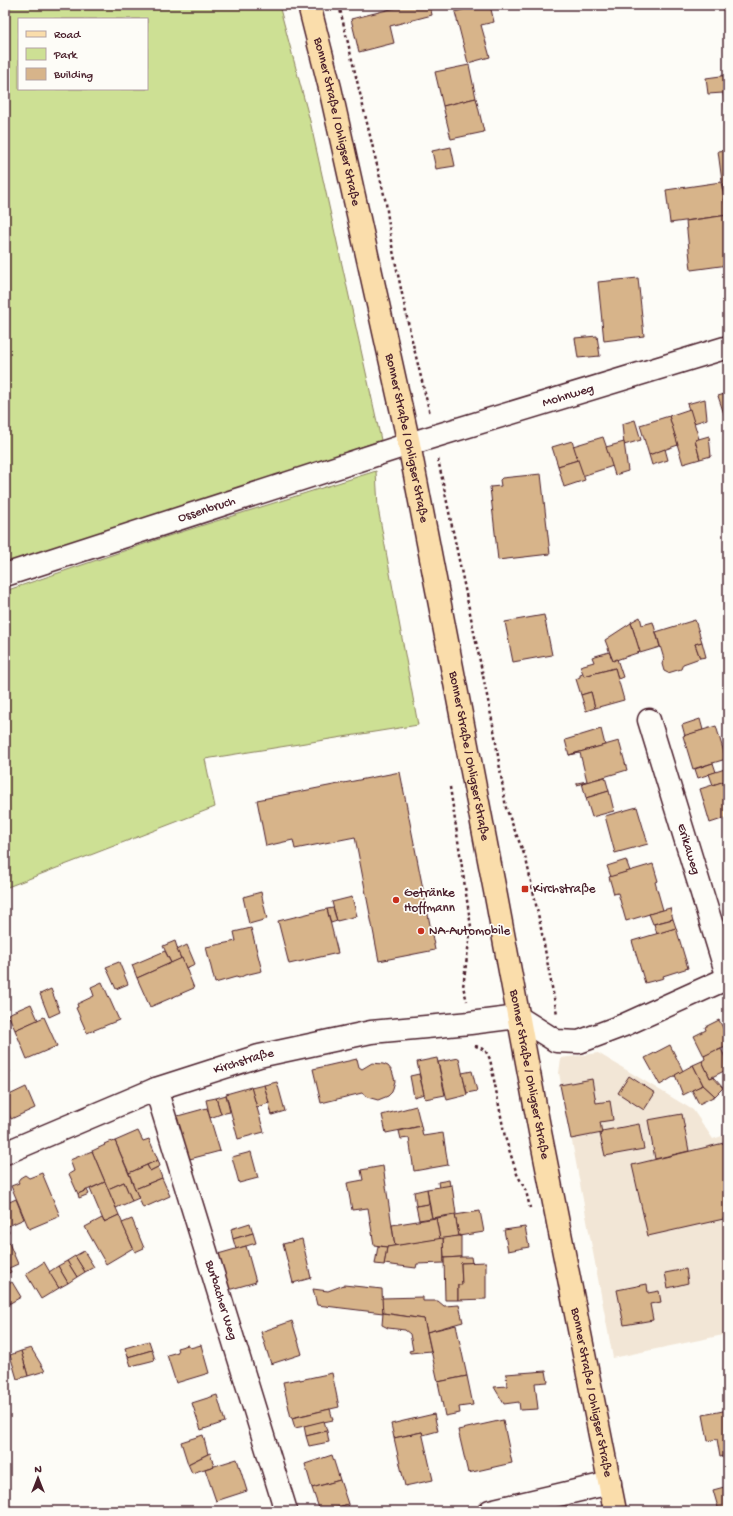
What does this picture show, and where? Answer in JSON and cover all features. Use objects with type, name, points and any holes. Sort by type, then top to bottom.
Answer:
[{"type":"main road","name":"Bonner Straße / Ohligser Straße","points":[[309,5],[330,88],[409,444],[540,1132],[615,1511]]},
{"type":"street","name":"Mohnweg","points":[[409,444],[728,347]]},
{"type":"street","name":"Ossenbruch","points":[[5,575],[409,444]]},
{"type":"street","name":"Erikaweg","points":[[518,1017],[556,1041],[579,1042],[624,1025],[728,978],[649,720]]},
{"type":"street","name":"Kirchstraße","points":[[5,1153],[156,1089],[259,1056],[371,1032],[473,1023],[518,1017]]},
{"type":"street","name":"Burbacher Weg","points":[[156,1089],[286,1511]]},
{"type":"street","points":[[490,1511],[610,1483]]},
{"type":"path","points":[[339,5],[386,203],[408,325],[434,437],[441,479],[491,716],[506,808],[526,860],[540,923],[558,1022],[556,1041]]},
{"type":"path","points":[[449,784],[471,927],[463,987],[473,1023],[476,1046],[485,1050],[490,1059],[504,1137],[517,1174],[526,1191],[531,1212]]},
{"type":"shaded area","points":[[598,1053],[693,1110],[713,1139],[728,1134],[728,1334],[613,1358],[559,1073],[561,1058]]},
{"type":"green space","points":[[19,5],[279,5],[310,121],[381,440],[165,517],[5,566],[5,8]]},
{"type":"green space","points":[[376,471],[378,508],[418,725],[205,759],[215,807],[5,888],[5,591],[162,538]]},
{"type":"building","points":[[407,5],[430,5],[432,15],[390,26],[394,43],[359,52],[351,19]]},
{"type":"building","points":[[480,5],[490,5],[494,22],[481,25],[490,57],[468,63],[455,12]]},
{"type":"building","points":[[469,65],[476,98],[443,106],[435,72]]},
{"type":"building","points":[[728,75],[728,130],[723,93],[708,94],[706,78]]},
{"type":"building","points":[[476,98],[484,132],[451,139],[443,106]]},
{"type":"building","points":[[451,147],[455,166],[436,169],[432,151]]},
{"type":"building","points":[[728,150],[728,204],[725,204],[718,151]]},
{"type":"building","points":[[721,182],[725,204],[728,204],[728,215],[670,223],[666,190]]},
{"type":"building","points":[[728,215],[728,265],[691,270],[686,221]]},
{"type":"building","points":[[638,278],[644,336],[604,341],[598,282]]},
{"type":"building","points":[[597,336],[600,356],[578,358],[575,338]]},
{"type":"building","points":[[728,393],[728,426],[718,396]]},
{"type":"building","points":[[705,399],[707,419],[694,423],[687,404]]},
{"type":"building","points":[[690,409],[699,439],[695,440],[700,459],[683,464],[669,416]]},
{"type":"building","points":[[669,416],[678,445],[649,455],[640,425]]},
{"type":"building","points":[[635,420],[641,440],[624,445],[622,424]]},
{"type":"building","points":[[709,436],[711,456],[700,459],[695,440]]},
{"type":"building","points":[[603,437],[613,466],[582,476],[573,446]]},
{"type":"building","points":[[572,441],[578,460],[558,466],[552,447]]},
{"type":"building","points":[[624,442],[628,471],[615,475],[606,447]]},
{"type":"building","points":[[665,449],[668,460],[652,465],[649,455]]},
{"type":"building","points":[[578,460],[585,480],[564,487],[558,466]]},
{"type":"building","points":[[541,474],[550,554],[498,560],[490,487],[501,486],[500,480],[502,478]]},
{"type":"building","points":[[544,615],[552,655],[513,662],[505,622]]},
{"type":"building","points":[[640,617],[642,625],[653,622],[660,647],[640,653],[631,622]]},
{"type":"building","points":[[695,620],[702,642],[695,644],[700,658],[683,664],[681,669],[668,673],[664,671],[662,664],[664,659],[656,632]]},
{"type":"building","points":[[631,623],[640,652],[613,661],[605,640]]},
{"type":"building","points":[[702,642],[706,657],[700,658],[695,644]]},
{"type":"building","points":[[609,652],[613,661],[617,659],[623,677],[618,679],[615,668],[584,676],[580,666],[594,662],[592,657]]},
{"type":"building","points":[[615,668],[624,700],[595,708],[591,692],[581,695],[576,679],[583,674],[584,676]]},
{"type":"building","points":[[591,692],[595,708],[586,711],[581,695]]},
{"type":"building","points":[[700,719],[703,730],[685,736],[682,725]]},
{"type":"building","points":[[716,726],[726,759],[693,769],[683,736]]},
{"type":"building","points":[[601,729],[605,745],[569,755],[565,740]]},
{"type":"building","points":[[619,741],[627,770],[577,785],[577,783],[587,781],[580,753],[569,755]]},
{"type":"building","points":[[713,763],[716,772],[698,778],[695,769]]},
{"type":"building","points":[[728,768],[728,780],[713,785],[709,774]]},
{"type":"building","name":"Getränke Hoffmann","points":[[400,772],[435,950],[379,961],[355,837],[295,849],[293,840],[266,846],[257,800]]},
{"type":"building","points":[[605,777],[609,791],[586,798],[582,783]]},
{"type":"building","points":[[728,780],[728,817],[710,823],[700,789]]},
{"type":"building","points":[[609,791],[614,811],[592,817],[586,798]]},
{"type":"building","points":[[637,807],[648,844],[615,853],[605,816]]},
{"type":"building","points":[[626,860],[630,871],[611,877],[607,866]]},
{"type":"building","points":[[653,864],[658,881],[655,882],[663,910],[626,921],[618,893],[614,894],[609,877]]},
{"type":"building","points":[[261,892],[267,919],[249,924],[243,897]]},
{"type":"building","points":[[352,897],[357,916],[337,921],[332,902]]},
{"type":"building","points":[[333,908],[337,921],[331,923],[327,909]]},
{"type":"building","points":[[670,908],[673,919],[653,924],[649,914]]},
{"type":"building","points":[[327,909],[338,953],[289,964],[278,921]]},
{"type":"building","points":[[673,919],[676,928],[657,934],[654,924]]},
{"type":"building","points":[[251,928],[262,971],[215,983],[206,947],[236,941],[234,932]]},
{"type":"building","points":[[676,928],[688,968],[663,976],[664,978],[645,983],[632,941]]},
{"type":"building","points":[[175,941],[181,959],[171,963],[163,946]]},
{"type":"building","points":[[187,945],[195,964],[186,968],[177,950]]},
{"type":"building","points":[[165,951],[171,963],[137,978],[132,965]]},
{"type":"building","points":[[182,958],[194,988],[150,1007],[137,978]]},
{"type":"building","points":[[119,962],[128,984],[116,989],[106,967]]},
{"type":"building","points":[[102,982],[119,1020],[87,1033],[76,1008],[78,1007],[77,1004],[94,996],[91,987]]},
{"type":"building","points":[[51,989],[60,1012],[49,1017],[40,994]]},
{"type":"building","points":[[31,1004],[38,1020],[15,1030],[8,1014]]},
{"type":"building","points":[[44,1017],[57,1046],[27,1059],[15,1030]]},
{"type":"building","points":[[719,1020],[728,1038],[728,1046],[704,1056],[694,1036],[706,1030],[705,1027]]},
{"type":"building","points":[[670,1045],[683,1071],[660,1085],[645,1058]]},
{"type":"building","points":[[721,1049],[728,1063],[728,1069],[710,1078],[702,1061],[705,1059],[704,1056]]},
{"type":"building","points":[[437,1058],[445,1095],[425,1099],[417,1062]]},
{"type":"building","points":[[459,1058],[467,1095],[447,1100],[438,1062]]},
{"type":"building","points":[[5,1059],[10,1072],[5,1074]]},
{"type":"building","points":[[357,1059],[359,1067],[362,1069],[372,1063],[388,1066],[392,1071],[395,1081],[392,1092],[388,1096],[378,1100],[367,1097],[362,1093],[321,1103],[313,1069]]},
{"type":"building","points":[[702,1061],[710,1078],[713,1077],[723,1088],[715,1096],[703,1085],[693,1065]]},
{"type":"building","points":[[693,1065],[703,1085],[683,1095],[675,1075]]},
{"type":"building","points":[[472,1071],[477,1091],[467,1093],[462,1073]]},
{"type":"building","points":[[419,1074],[424,1094],[414,1097],[410,1076]]},
{"type":"building","points":[[629,1076],[655,1093],[644,1110],[618,1093]]},
{"type":"building","points":[[592,1079],[596,1103],[610,1101],[613,1120],[600,1122],[602,1133],[571,1139],[560,1085]]},
{"type":"building","points":[[277,1082],[285,1111],[272,1115],[264,1085]]},
{"type":"building","points":[[264,1085],[269,1103],[257,1107],[251,1088]]},
{"type":"building","points":[[703,1085],[715,1096],[699,1104],[692,1090]]},
{"type":"building","points":[[26,1087],[35,1108],[11,1119],[5,1105],[5,1097]]},
{"type":"building","points":[[251,1087],[264,1132],[238,1139],[226,1094]]},
{"type":"building","points":[[226,1095],[230,1112],[221,1114],[216,1098]]},
{"type":"building","points":[[216,1098],[221,1114],[210,1118],[206,1100]]},
{"type":"building","points":[[416,1106],[421,1126],[386,1133],[382,1115]]},
{"type":"building","points":[[207,1108],[220,1151],[186,1160],[174,1117]]},
{"type":"building","points":[[682,1114],[689,1151],[655,1159],[648,1120]]},
{"type":"building","points":[[639,1124],[644,1149],[605,1156],[600,1134],[602,1131]]},
{"type":"building","points":[[421,1126],[423,1136],[443,1133],[448,1165],[414,1171],[409,1138],[401,1139],[399,1131]]},
{"type":"building","points":[[138,1131],[143,1141],[149,1139],[158,1160],[129,1173],[115,1141]]},
{"type":"building","points":[[111,1141],[115,1141],[139,1198],[132,1201],[124,1182],[108,1189],[92,1151]]},
{"type":"building","points":[[728,1142],[728,1218],[648,1236],[632,1165]]},
{"type":"building","points":[[92,1151],[105,1182],[78,1194],[69,1174],[74,1171],[70,1160]]},
{"type":"building","points":[[251,1152],[258,1178],[239,1183],[232,1157]]},
{"type":"building","points":[[158,1160],[160,1166],[150,1171],[147,1165]]},
{"type":"building","points":[[147,1165],[150,1171],[158,1167],[162,1178],[135,1189],[129,1173]]},
{"type":"building","points":[[383,1166],[395,1246],[387,1247],[374,1245],[368,1208],[352,1210],[347,1183],[363,1180],[361,1170]]},
{"type":"building","points":[[42,1173],[60,1216],[29,1229],[11,1186],[19,1183],[18,1181],[20,1178],[25,1175],[29,1178]]},
{"type":"building","points":[[162,1178],[170,1196],[143,1208],[135,1189]]},
{"type":"building","points":[[449,1180],[450,1186],[439,1188],[438,1182]]},
{"type":"building","points":[[105,1182],[119,1215],[104,1222],[90,1189]]},
{"type":"building","points":[[124,1182],[132,1201],[116,1208],[108,1189]]},
{"type":"building","points":[[452,1185],[456,1214],[432,1218],[427,1189]]},
{"type":"building","points":[[427,1189],[429,1204],[416,1206],[414,1192]]},
{"type":"building","points":[[87,1190],[89,1194],[79,1198],[78,1194]]},
{"type":"building","points":[[16,1199],[24,1219],[6,1227],[5,1204]]},
{"type":"building","points":[[429,1204],[432,1218],[419,1220],[416,1206]]},
{"type":"building","points":[[480,1211],[484,1232],[459,1236],[455,1215]]},
{"type":"building","points":[[119,1215],[133,1248],[106,1264],[85,1227],[102,1218],[104,1222]]},
{"type":"building","points":[[455,1215],[459,1236],[440,1239],[436,1218]]},
{"type":"building","points":[[436,1218],[440,1239],[395,1246],[392,1225]]},
{"type":"building","points":[[132,1219],[144,1248],[135,1252],[122,1223]]},
{"type":"building","points":[[250,1223],[253,1233],[233,1239],[231,1229]]},
{"type":"building","points":[[5,1224],[9,1232],[5,1234]]},
{"type":"building","points":[[525,1227],[529,1247],[508,1251],[504,1230]]},
{"type":"building","points":[[253,1233],[256,1243],[236,1249],[233,1239]]},
{"type":"building","points":[[5,1234],[18,1264],[9,1268],[11,1272],[5,1275]]},
{"type":"building","points":[[461,1236],[461,1257],[444,1258],[443,1238]]},
{"type":"building","points":[[443,1238],[444,1263],[417,1264],[416,1268],[384,1264],[387,1247]]},
{"type":"building","points":[[302,1239],[311,1278],[293,1283],[283,1244]]},
{"type":"building","points":[[246,1246],[256,1282],[228,1290],[218,1254]]},
{"type":"building","points":[[378,1246],[387,1247],[384,1265],[375,1264]]},
{"type":"building","points":[[84,1251],[94,1267],[85,1272],[75,1256]]},
{"type":"building","points":[[75,1256],[85,1272],[77,1277],[67,1261]]},
{"type":"building","points":[[471,1257],[472,1263],[461,1263],[462,1285],[458,1285],[458,1300],[445,1300],[444,1258]]},
{"type":"building","points":[[67,1261],[77,1277],[68,1283],[58,1266]]},
{"type":"building","points":[[44,1262],[59,1288],[41,1299],[26,1274]]},
{"type":"building","points":[[486,1262],[486,1299],[458,1300],[458,1285],[462,1285],[461,1263]]},
{"type":"building","points":[[58,1266],[68,1283],[59,1288],[49,1272]]},
{"type":"building","points":[[686,1269],[688,1283],[668,1288],[665,1273]]},
{"type":"building","points":[[12,1282],[21,1297],[5,1306],[5,1286]]},
{"type":"building","points":[[647,1284],[648,1293],[659,1291],[661,1302],[650,1304],[653,1320],[624,1325],[617,1290]]},
{"type":"building","points":[[344,1285],[382,1289],[383,1313],[317,1305],[313,1289],[328,1291]]},
{"type":"building","points":[[423,1297],[423,1301],[438,1301],[444,1306],[459,1305],[463,1322],[427,1332],[424,1319],[383,1313],[382,1298]]},
{"type":"building","points":[[383,1313],[424,1319],[431,1351],[410,1353],[409,1351],[413,1350],[410,1334],[405,1330],[388,1328],[382,1325]]},
{"type":"building","points":[[292,1321],[302,1354],[271,1364],[261,1332]]},
{"type":"building","points":[[456,1325],[467,1376],[438,1382],[427,1332]]},
{"type":"building","points":[[149,1341],[152,1350],[128,1357],[125,1348]]},
{"type":"building","points":[[188,1345],[190,1348],[201,1345],[209,1373],[176,1383],[167,1355],[178,1352],[177,1348]]},
{"type":"building","points":[[31,1348],[45,1371],[28,1376],[21,1351]]},
{"type":"building","points":[[152,1350],[155,1360],[131,1366],[128,1357]]},
{"type":"building","points":[[21,1351],[28,1376],[17,1379],[10,1355]]},
{"type":"building","points":[[546,1371],[548,1382],[535,1383],[538,1409],[520,1410],[519,1402],[504,1404],[494,1387],[507,1386],[506,1374]]},
{"type":"building","points":[[332,1373],[339,1407],[291,1418],[283,1382]]},
{"type":"building","points":[[467,1376],[473,1405],[459,1407],[460,1413],[445,1416],[438,1382]]},
{"type":"building","points":[[217,1395],[225,1422],[201,1430],[192,1403]]},
{"type":"building","points":[[330,1409],[333,1420],[295,1428],[292,1418]]},
{"type":"building","points":[[728,1410],[728,1455],[720,1457],[717,1439],[708,1441],[703,1415]]},
{"type":"building","points":[[434,1414],[438,1431],[423,1435],[422,1432],[394,1438],[391,1424]]},
{"type":"building","points":[[503,1420],[512,1463],[468,1473],[458,1430]]},
{"type":"building","points":[[324,1421],[327,1431],[306,1436],[304,1426]]},
{"type":"building","points":[[327,1431],[329,1442],[309,1446],[306,1436]]},
{"type":"building","points":[[422,1432],[433,1480],[405,1486],[394,1438]]},
{"type":"building","points":[[203,1435],[208,1454],[188,1464],[181,1442]]},
{"type":"building","points":[[210,1453],[214,1466],[192,1473],[188,1464]]},
{"type":"building","points":[[332,1455],[340,1480],[312,1488],[305,1464]]},
{"type":"building","points":[[237,1459],[247,1491],[216,1501],[205,1469]]},
{"type":"building","points":[[340,1480],[348,1504],[327,1511],[320,1511],[312,1488]]},
{"type":"building","points":[[728,1486],[728,1511],[719,1511],[713,1490]]},
{"type":"building","points":[[348,1504],[350,1511],[337,1511],[336,1508]]},
{"type":"place","name":"Kirchstraße","points":[[525,889]]},
{"type":"place","name":"Getränke Hoffmann","points":[[396,900]]},
{"type":"place","name":"NA-Automobile","points":[[421,931]]}]
